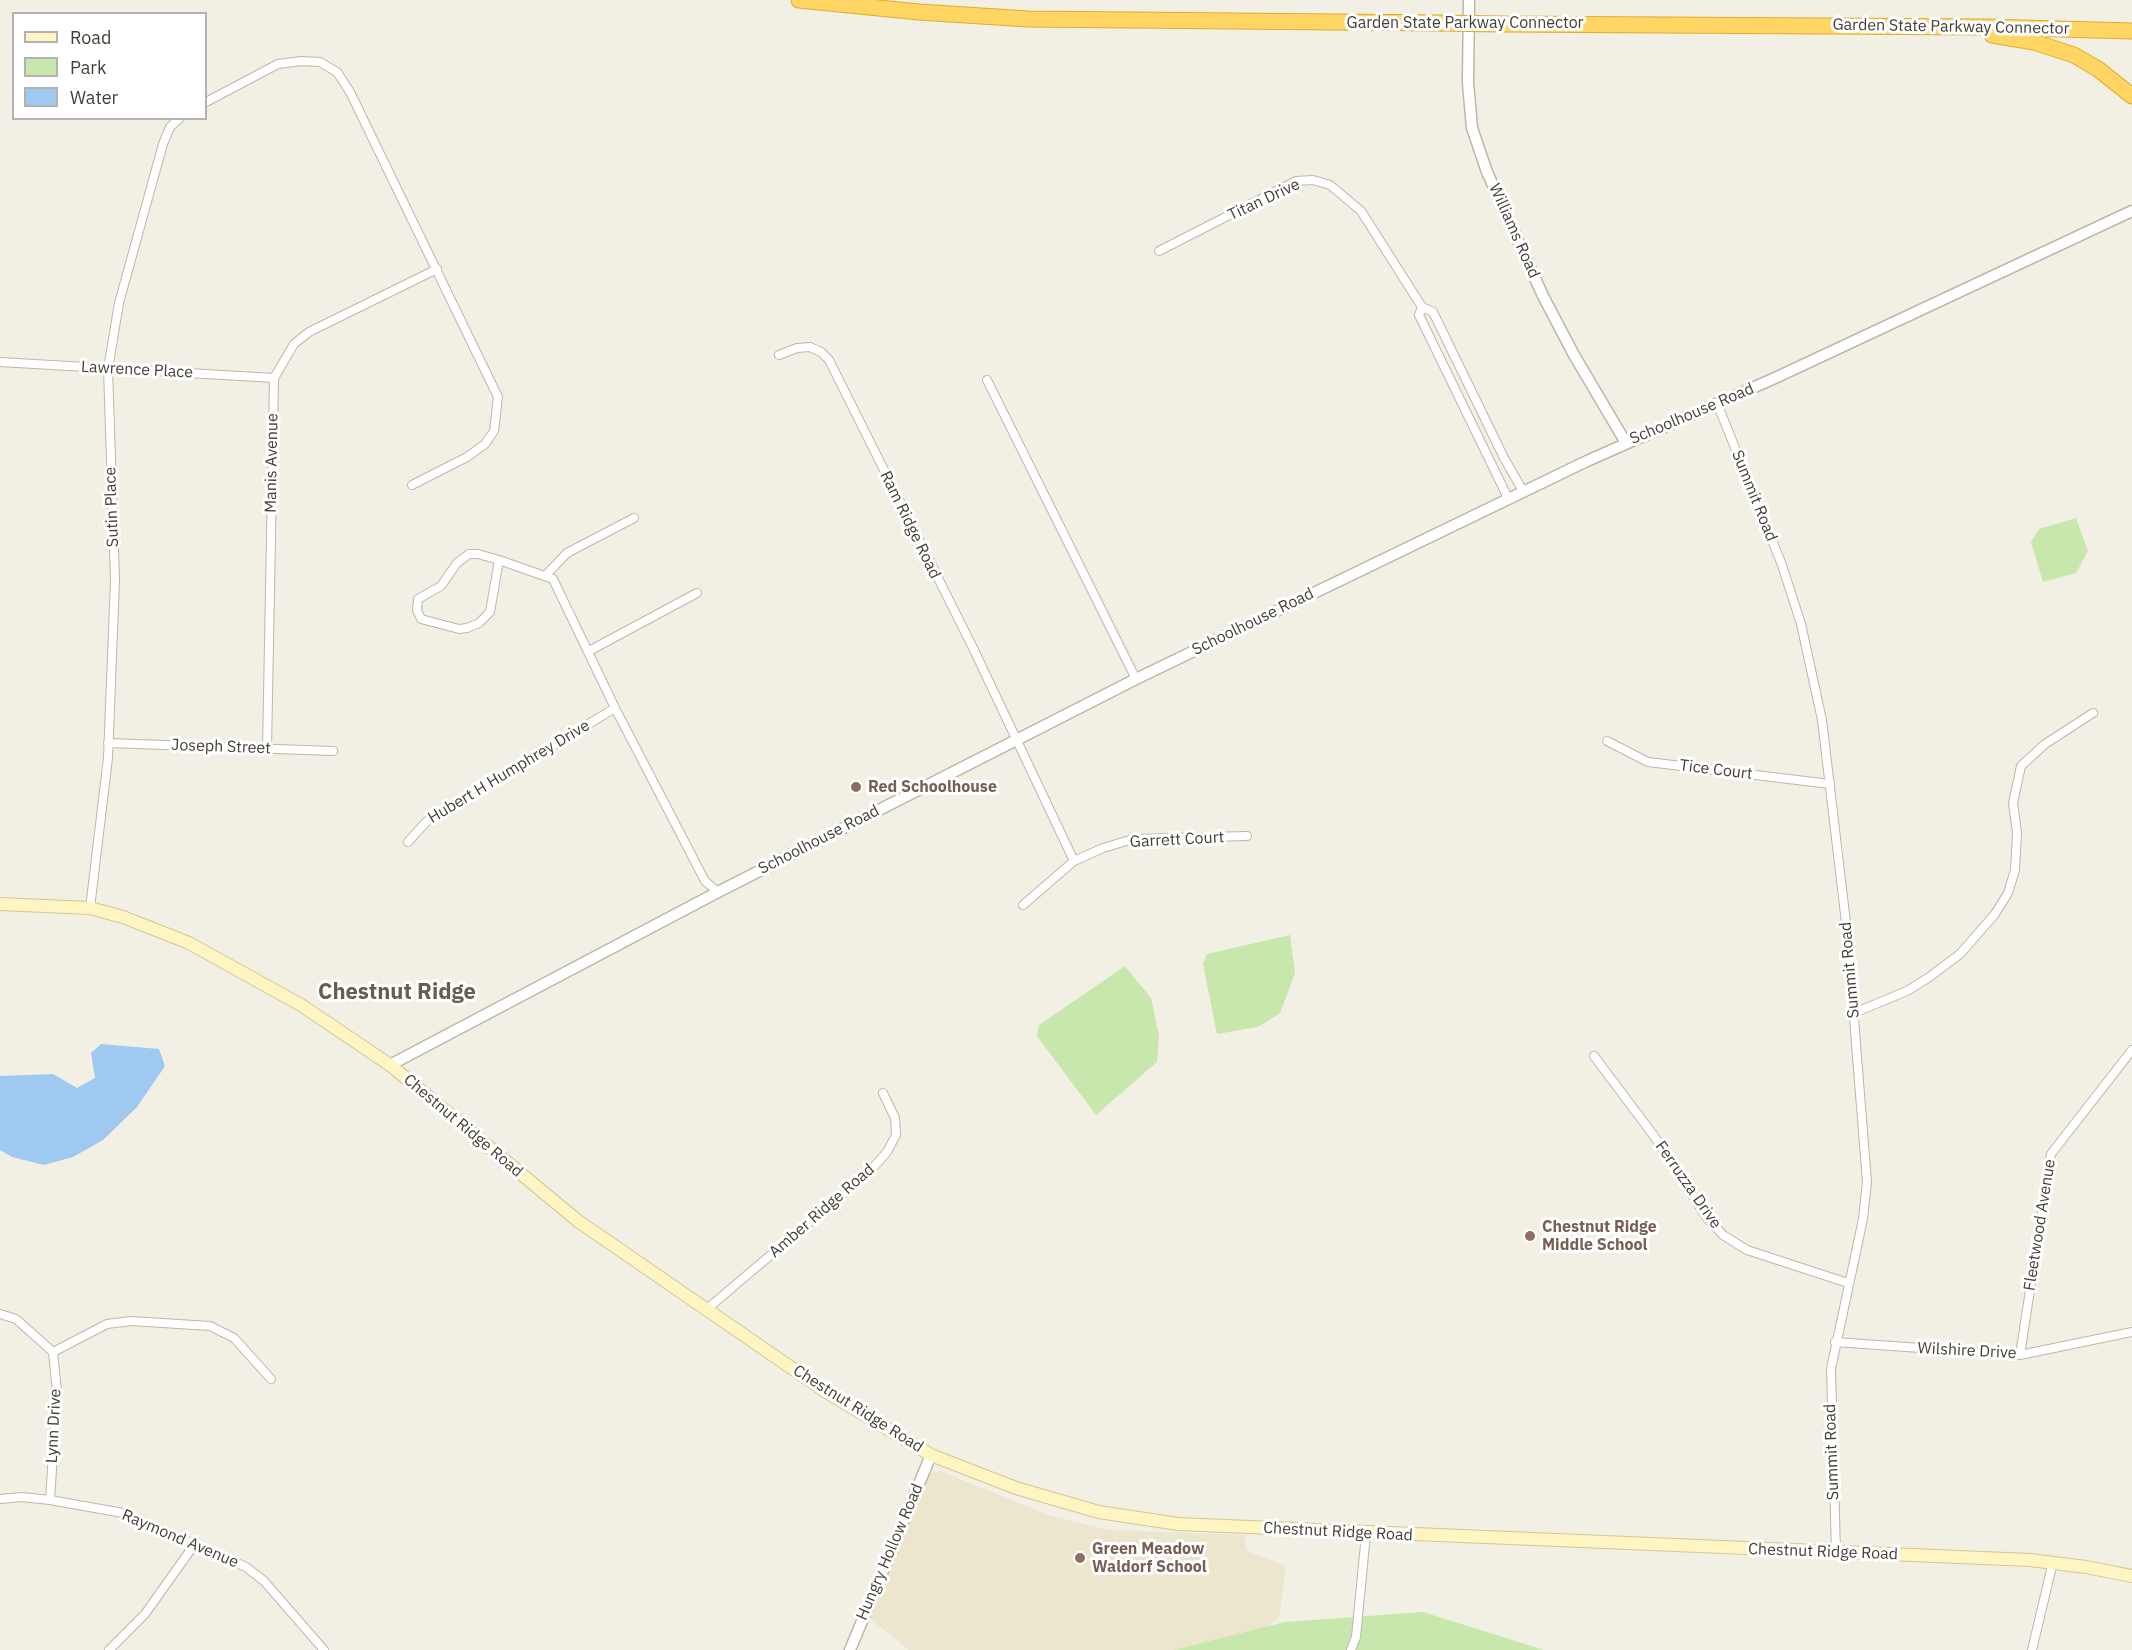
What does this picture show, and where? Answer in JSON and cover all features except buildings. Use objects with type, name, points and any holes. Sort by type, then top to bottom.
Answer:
[{"type":"highway","name":"Garden State Parkway Connector","points":[[799,0],[919,12],[1028,19],[1935,26],[2132,31]]},
{"type":"highway","points":[[1935,26],[2022,40],[2067,52],[2092,64],[2132,96]]},
{"type":"main road","name":"Chestnut Ridge Road","points":[[0,904],[90,908],[123,916],[189,943],[301,1005],[390,1065],[579,1221],[825,1391],[931,1455],[1016,1488],[1068,1505],[1124,1517],[1178,1524],[1366,1534],[2053,1562],[2132,1576]]},
{"type":"street","name":"Williams Road","points":[[1469,0],[1468,83],[1472,128],[1487,172],[1543,296],[1574,355],[1626,443]]},
{"type":"street","points":[[207,101],[278,64],[320,62],[337,72],[494,384],[499,411],[494,432],[485,444],[467,457],[412,485]]},
{"type":"street","name":"Sutin Place","points":[[90,908],[108,743],[115,580],[108,369],[119,303],[163,144],[170,127],[178,120]]},
{"type":"street","name":"Titan Drive","points":[[1159,251],[1296,181],[1313,180],[1330,185],[1361,211],[1422,307],[1433,312],[1504,458],[1523,491]]},
{"type":"street","name":"Schoolhouse Road","points":[[390,1065],[718,892],[1136,679],[1508,498],[2132,211]]},
{"type":"street","name":"Manis Avenue","points":[[267,749],[274,378],[294,344],[309,332],[437,269]]},
{"type":"street","name":"Titan Drive","points":[[1422,307],[1419,315],[1508,498]]},
{"type":"street","name":"Ram Ridge Road","points":[[779,355],[797,348],[810,347],[829,360],[975,653],[1015,740]]},
{"type":"street","name":"Lawrence Place","points":[[0,362],[274,378]]},
{"type":"street","points":[[987,380],[1136,679]]},
{"type":"street","name":"Summit Road","points":[[1717,403],[1782,565],[1801,624],[1822,720],[1854,1013],[1867,1182],[1863,1219],[1835,1342],[1830,1385],[1836,1552]]},
{"type":"street","points":[[546,574],[567,553],[634,518]]},
{"type":"street","points":[[499,560],[492,605],[479,623],[459,629],[424,621],[418,615],[418,599],[441,586],[465,556],[478,554],[499,560],[546,574],[553,579],[615,708],[705,881],[718,892]]},
{"type":"street","points":[[589,651],[696,593]]},
{"type":"street","name":"Hubert H Humphrey Drive","points":[[408,842],[426,822],[615,708]]},
{"type":"street","points":[[1854,1013],[1907,991],[1928,978],[1960,954],[1995,914],[2008,893],[2015,870],[2017,833],[2013,803],[2021,766],[2045,744],[2093,713]]},
{"type":"street","points":[[1015,740],[1074,861]]},
{"type":"street","name":"Tice Court","points":[[1608,741],[1648,762],[1830,784]]},
{"type":"street","name":"Joseph Street","points":[[108,743],[333,751]]},
{"type":"street","name":"Garrett Court","points":[[1023,905],[1074,861],[1103,848],[1133,839],[1247,836]]},
{"type":"street","name":"Fleetwood Avenue","points":[[2019,1355],[2051,1155],[2132,1050]]},
{"type":"street","name":"Ferruzza Drive","points":[[1594,1056],[1654,1136],[1707,1218],[1723,1235],[1748,1250],[1848,1283]]},
{"type":"street","name":"Amber Ridge Road","points":[[707,1309],[872,1169],[887,1152],[896,1135],[895,1118],[883,1094]]},
{"type":"street","points":[[0,1314],[16,1319],[53,1352],[107,1324],[131,1321],[210,1326],[234,1338],[271,1379]]},
{"type":"street","name":"Wilshire Drive","points":[[1835,1342],[2019,1355],[2132,1332]]},
{"type":"street","name":"Lynn Drive","points":[[50,1500],[57,1392],[53,1352]]},
{"type":"street","name":"Hungry Hollow Road","points":[[850,1650],[931,1455]]},
{"type":"street","name":"Raymond Avenue","points":[[0,1499],[50,1500],[123,1513],[246,1567],[264,1581],[324,1650]]},
{"type":"street","points":[[1351,1650],[1356,1637],[1366,1534]]},
{"type":"street","points":[[109,1650],[145,1614],[195,1545]]},
{"type":"street","points":[[2032,1650],[2053,1562]]},
{"type":"shaded area","name":"Green Meadow Waldorf School","points":[[940,1471],[1048,1515],[1109,1530],[1244,1535],[1247,1551],[1286,1566],[1279,1617],[1243,1650],[909,1650],[868,1617],[929,1474]]},
{"type":"green space","points":[[2076,518],[2088,551],[2076,573],[2043,582],[2031,542],[2039,529]]},
{"type":"green space","points":[[1290,935],[1295,973],[1280,1013],[1258,1027],[1217,1034],[1203,964],[1207,954]]},
{"type":"green space","points":[[1125,966],[1151,998],[1159,1036],[1157,1062],[1096,1115],[1037,1036],[1039,1025]]},
{"type":"green space","points":[[1423,1612],[1544,1650],[1174,1650],[1285,1622]]},
{"type":"water","points":[[101,1044],[159,1049],[165,1066],[137,1107],[103,1140],[73,1157],[44,1165],[12,1157],[0,1150],[0,1076],[53,1074],[77,1088],[95,1078],[91,1053]]},
{"type":"place","name":"Red Schoolhouse","points":[[856,787]]},
{"type":"place","name":"Chestnut Ridge Middle School","points":[[1530,1236]]},
{"type":"place","name":"Green Meadow Waldorf School","points":[[1080,1558]]},
{"type":"district","name":"Chestnut Ridge","points":[[397,993]]}]
